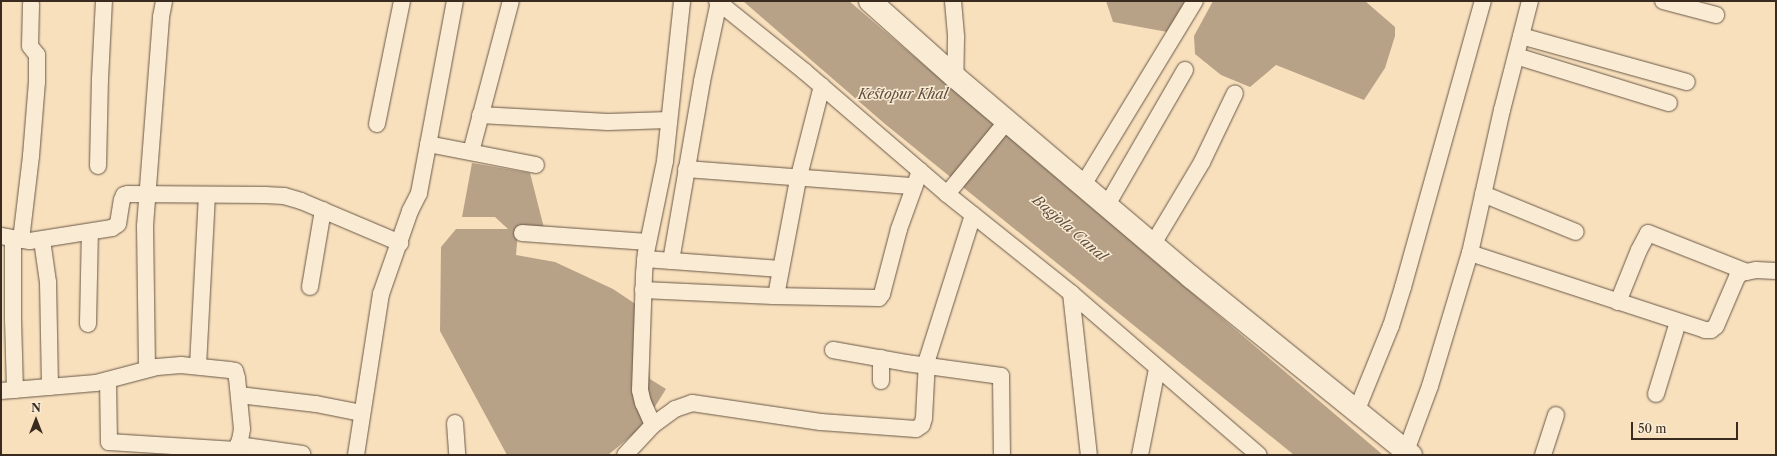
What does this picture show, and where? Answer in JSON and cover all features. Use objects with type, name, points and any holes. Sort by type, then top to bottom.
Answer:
[{"type":"street","points":[[98,166],[104,1]]},
{"type":"street","points":[[147,368],[145,281],[148,194],[161,17],[164,1]]},
{"type":"street","points":[[377,124],[402,1]]},
{"type":"street","points":[[356,455],[381,294],[410,211],[417,200],[455,1]]},
{"type":"street","points":[[471,152],[511,1]]},
{"type":"street","points":[[653,425],[643,403],[640,390],[645,259],[665,161],[682,1]]},
{"type":"street","points":[[870,1],[955,77],[1001,129],[1083,185],[1356,412],[1409,453],[1470,253],[1530,1]]},
{"type":"street","points":[[952,1],[956,38],[955,77]]},
{"type":"street","points":[[1083,185],[1194,1]]},
{"type":"street","points":[[1356,412],[1391,326],[1483,1]]},
{"type":"street","points":[[1663,1],[1716,15]]},
{"type":"street","points":[[671,261],[686,169],[718,2],[822,86],[917,179],[947,194],[1071,293],[1157,369],[1259,455]]},
{"type":"street","points":[[31,4],[30,46],[37,55],[37,82],[31,156],[12,238],[13,319],[8,390],[108,380],[147,368],[181,365],[235,372],[242,429],[236,450]]},
{"type":"street","points":[[1521,36],[1687,82]]},
{"type":"street","points":[[1516,56],[1669,103]]},
{"type":"street","points":[[1107,205],[1186,70]]},
{"type":"street","points":[[776,296],[799,178],[822,86]]},
{"type":"street","points":[[1153,244],[1202,162],[1234,93]]},
{"type":"street","points":[[480,116],[608,122],[669,120]]},
{"type":"street","points":[[947,194],[1001,129]]},
{"type":"street","points":[[428,144],[536,165]]},
{"type":"street","points":[[686,169],[799,178],[917,179]]},
{"type":"street","points":[[643,290],[876,299],[881,296],[899,229],[917,179]]},
{"type":"street","points":[[12,238],[42,240],[112,228],[118,224],[124,195],[148,194],[284,196],[301,201],[400,243]]},
{"type":"street","points":[[1483,194],[1576,232]]},
{"type":"street","points":[[198,366],[207,195]]},
{"type":"street","points":[[310,287],[323,210]]},
{"type":"street","points":[[626,455],[653,425],[675,409],[692,403],[821,422],[916,429],[922,425],[924,418],[927,365],[973,215]]},
{"type":"street","points":[[88,324],[90,232]]},
{"type":"street","points":[[522,233],[648,242]]},
{"type":"street","points":[[1618,302],[1639,250],[1648,234],[1747,272],[1776,271]]},
{"type":"street","points":[[42,240],[48,282],[50,387]]},
{"type":"street","points":[[1470,253],[1692,327],[1711,330],[1716,326],[1737,277],[1747,272]]},
{"type":"street","points":[[645,259],[782,269]]},
{"type":"street","points":[[1071,293],[1089,455]]},
{"type":"street","points":[[1656,394],[1678,322]]},
{"type":"street","points":[[833,350],[1001,376],[1002,455]]},
{"type":"street","points":[[881,358],[881,381]]},
{"type":"street","points":[[1140,455],[1157,369]]},
{"type":"street","points":[[108,380],[109,442],[302,454]]},
{"type":"street","points":[[239,395],[316,404],[362,413]]},
{"type":"street","points":[[1543,455],[1556,415]]},
{"type":"street","points":[[455,423],[457,455]]},
{"type":"water","name":"Kestopur Khal","points":[[743,1],[849,1],[1383,455],[1294,455],[885,124]]},
{"type":"water","points":[[1106,1],[1192,1],[1173,33],[1113,22]]},
{"type":"water","points":[[1213,1],[1365,1],[1395,27],[1395,36],[1385,68],[1364,100],[1276,65],[1250,87],[1221,75],[1195,54],[1194,36]]},
{"type":"water","points":[[472,163],[530,173],[544,228],[518,232],[516,255],[555,262],[613,289],[643,309],[650,379],[666,389],[642,427],[608,455],[507,455],[440,331],[441,247],[456,229],[508,229],[495,217],[462,217]]},
{"type":"water label","name":"Bagjola Canal","points":[[1070,228]]}]
